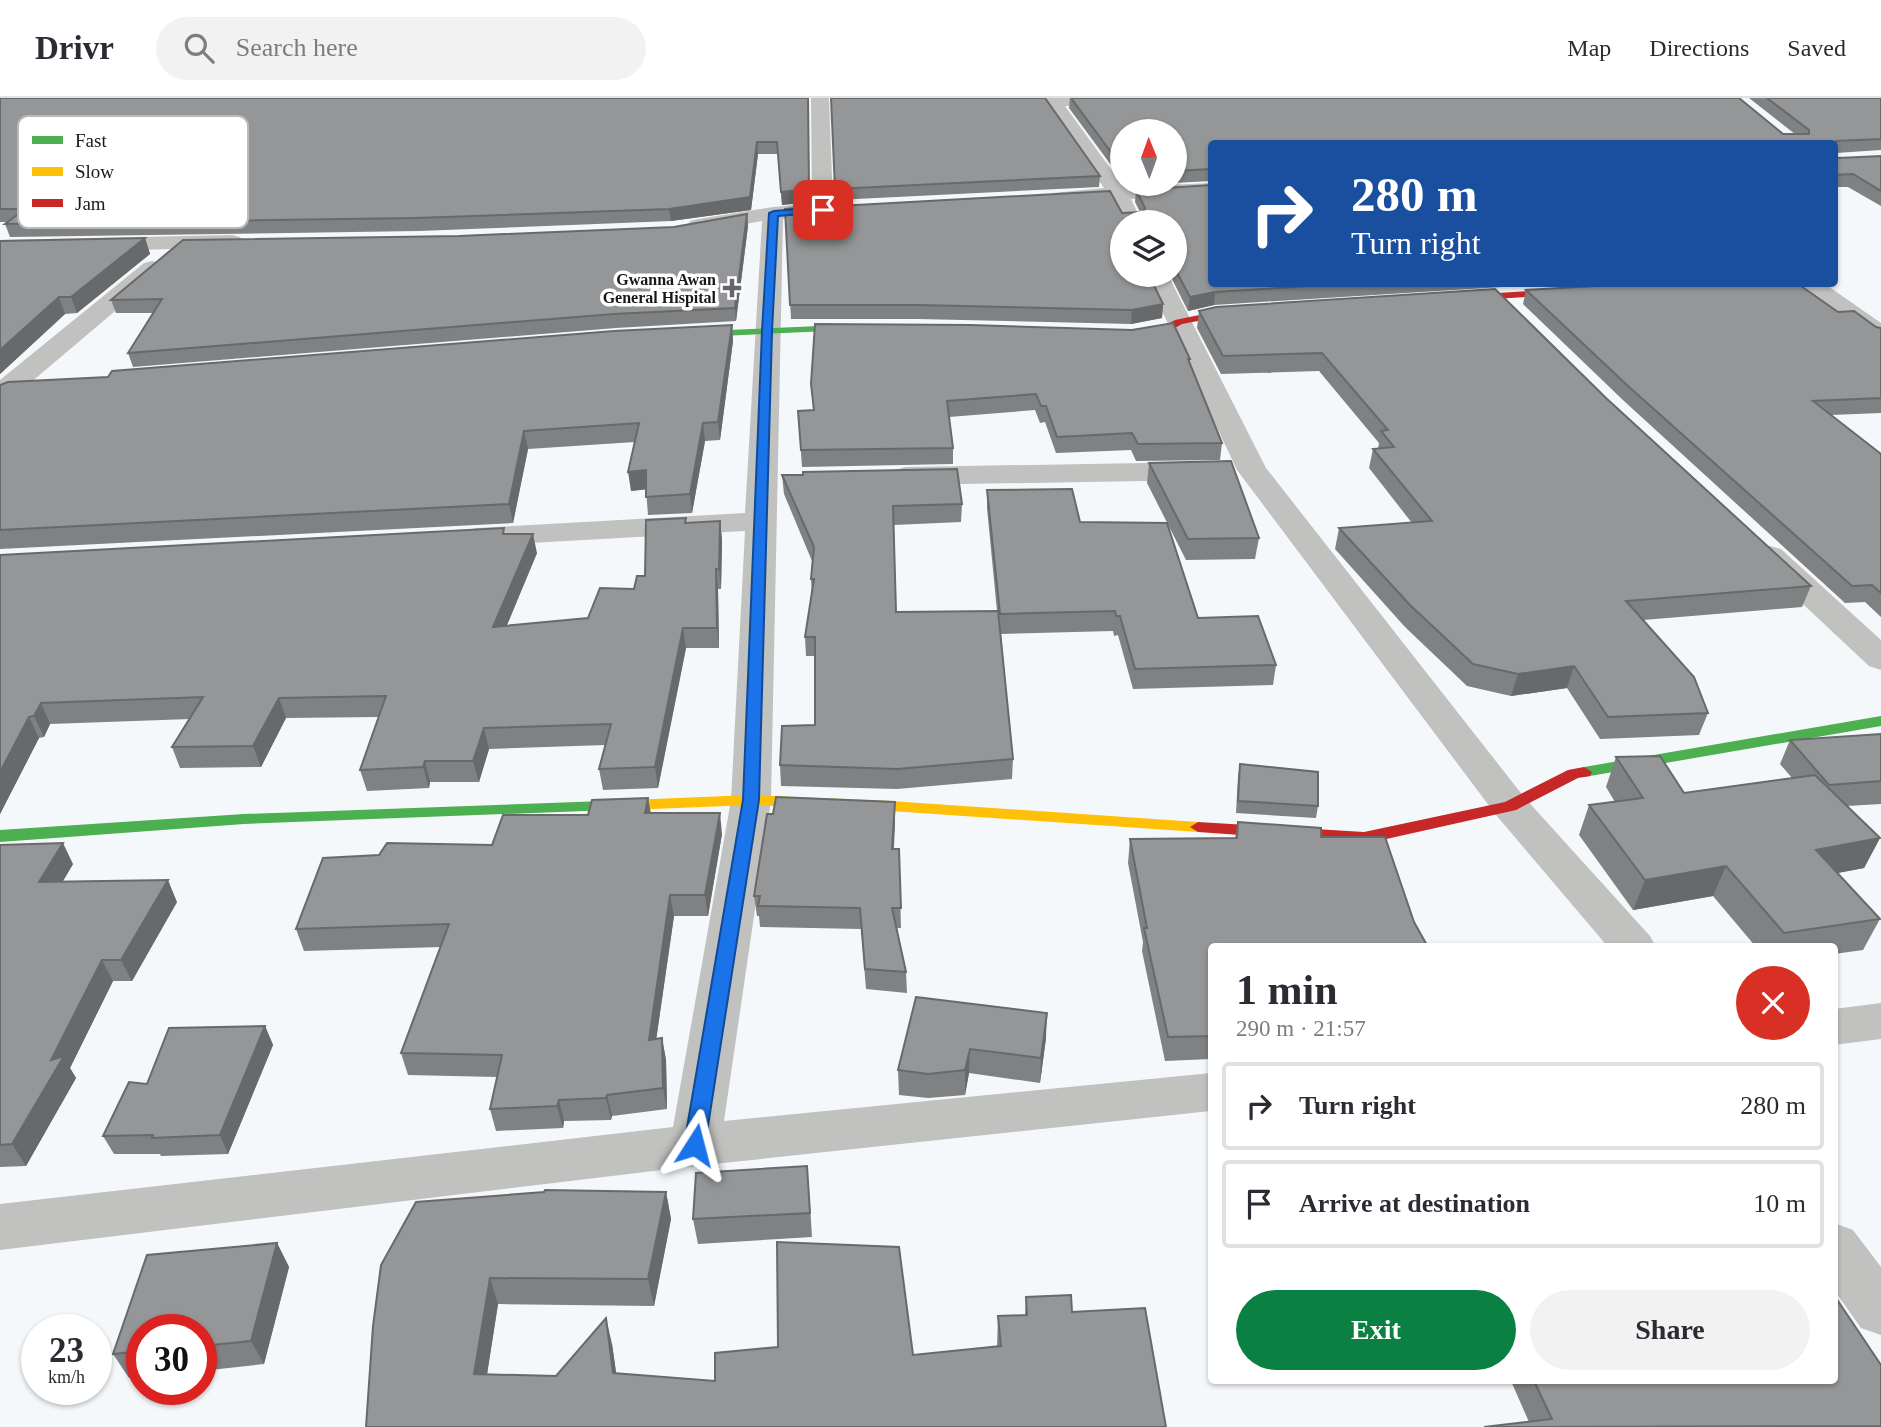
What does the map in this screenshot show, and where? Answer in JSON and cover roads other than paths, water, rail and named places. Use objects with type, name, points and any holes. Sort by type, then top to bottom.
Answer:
[{"type":"street","points":[[820,98],[823,210]]},
{"type":"street","points":[[826,98],[839,98]]},
{"type":"street","points":[[972,100],[1135,101]]},
{"type":"street","points":[[1052,101],[1110,183]]},
{"type":"street","points":[[1187,190],[1208,188]]},
{"type":"street","points":[[1037,198],[1110,194]]},
{"type":"street","points":[[675,230],[774,213],[863,208]]},
{"type":"street","points":[[695,1145],[751,800],[762,521],[777,479],[767,331],[774,213]]},
{"type":"street","points":[[3,387],[183,242]]},
{"type":"street","points":[[0,247],[253,242]]},
{"type":"street","points":[[1162,287],[1252,470],[1510,806],[1630,943]]},
{"type":"street","points":[[1430,300],[1636,287]]},
{"type":"street","points":[[1814,287],[1881,334]]},
{"type":"street","points":[[1497,296],[1526,324]]},
{"type":"street","points":[[1105,334],[1131,335],[1164,331],[1179,322],[1214,315],[1268,311]]},
{"type":"street","points":[[662,335],[886,327]]},
{"type":"street","points":[[3,387],[37,383]]},
{"type":"street","points":[[875,477],[1252,470]]},
{"type":"street","points":[[443,538],[762,521]]},
{"type":"street","points":[[1752,539],[1881,659]]},
{"type":"street","points":[[0,836],[244,819],[751,800],[1364,838],[1510,806],[1574,774],[1881,721]]},
{"type":"street","points":[[1838,1026],[1881,1021]]},
{"type":"street","points":[[0,1227],[695,1145],[1208,1092]]},
{"type":"street","points":[[1838,1252],[1881,1310]]},
{"type":"place","name":"Gwanna Awan General Hispital","points":[[732,288]]}]
